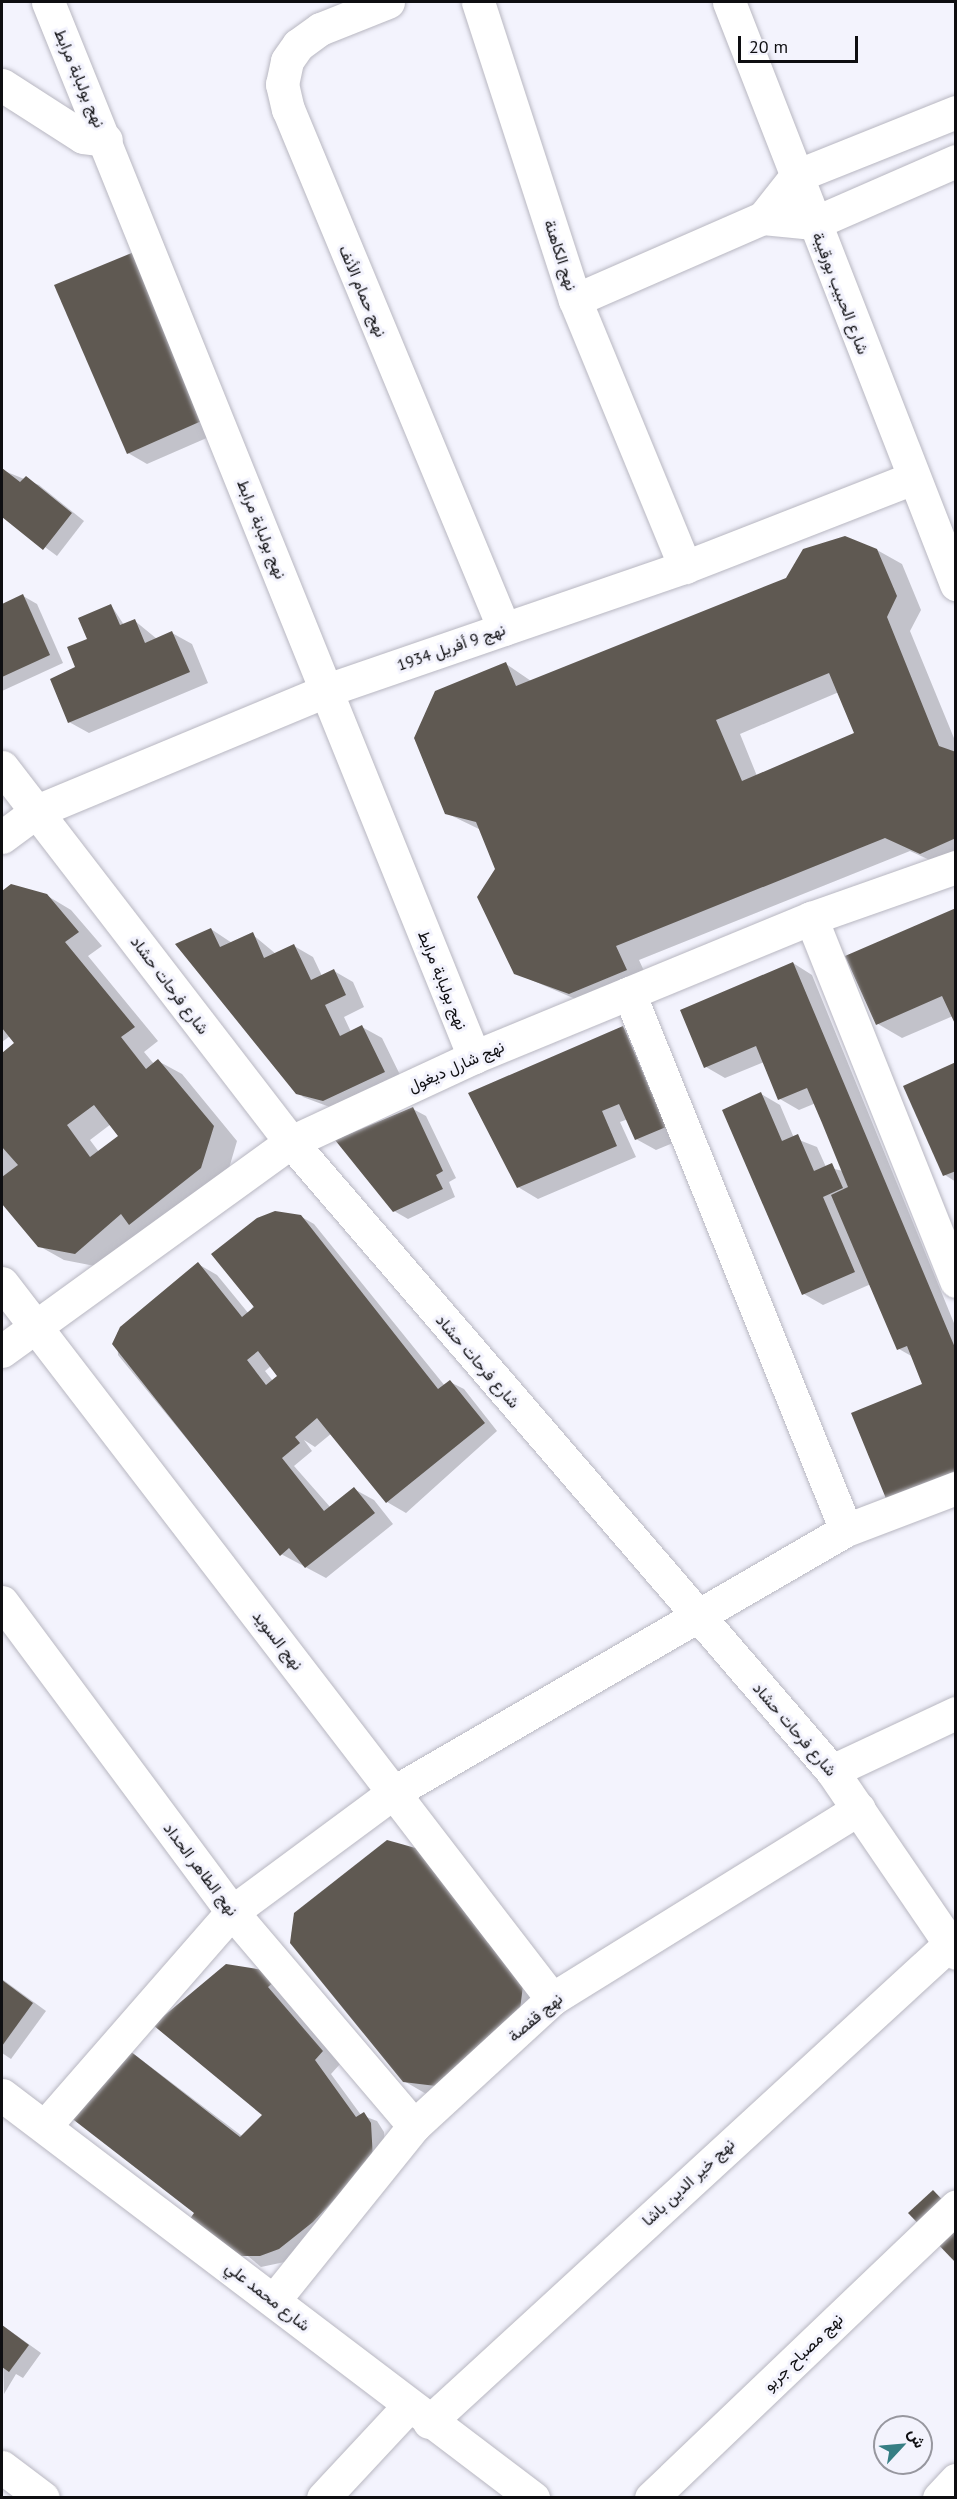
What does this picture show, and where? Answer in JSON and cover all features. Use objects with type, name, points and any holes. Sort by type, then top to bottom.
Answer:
[{"type":"street","name":"نهج بولبابة مرابط","points":[[48,2],[106,140],[474,1057]]},
{"type":"street","name":"نهج حمام الأنف","points":[[388,2],[320,29],[298,45],[287,61],[282,84],[288,109],[504,629]]},
{"type":"street","name":"نهج الكاهنة","points":[[478,2],[575,300],[763,218],[814,223]]},
{"type":"street","name":"شارع الحبيب بورقيبة","points":[[729,2],[911,479],[956,584]]},
{"type":"street","points":[[2,85],[83,137],[106,140]]},
{"type":"street","points":[[763,218],[796,176],[956,112]]},
{"type":"street","points":[[814,223],[956,160]]},
{"type":"street","points":[[575,300],[685,567]]},
{"type":"street","name":"نهج 9 أفريل 1934","points":[[2,837],[37,811],[327,690],[685,567],[911,479]]},
{"type":"street","name":"شارع فرحات حشاد","points":[[2,767],[291,1142],[832,1771],[953,1944]]},
{"type":"street","name":"نهج شارل ديغول","points":[[2,1351],[34,1325],[291,1142],[474,1057],[811,918],[956,867]]},
{"type":"street","points":[[811,918],[956,1281]]},
{"type":"street","points":[[629,993],[846,1530]]},
{"type":"street","name":"نهج السويد","points":[[2,1283],[552,1999]]},
{"type":"street","points":[[45,2126],[232,1912],[394,1792],[699,1619],[846,1530],[956,1488]]},
{"type":"street","name":"نهج الطاهر الحداد","points":[[2,1602],[232,1912],[414,2126]]},
{"type":"street","points":[[832,1771],[956,1713]]},
{"type":"street","name":"نهج قفصة","points":[[274,2300],[414,2126],[552,1999],[860,1809]]},
{"type":"street","name":"نهج خير الدين باشا","points":[[323,2498],[953,1944]]},
{"type":"street","name":"شارع محمد علي","points":[[2,2095],[274,2300],[418,2414],[533,2498]]},
{"type":"street","name":"نهج مصباح جربو","points":[[651,2498],[956,2207]]},
{"type":"street","points":[[2,2467],[43,2498]]},
{"type":"street","points":[[939,2498],[956,2480]]},
{"type":"building","points":[[134,252],[206,419],[127,454],[54,285]]},
{"type":"building","points":[[2,468],[20,482],[26,476],[72,513],[43,550],[2,517]]},
{"type":"building","points":[[845,536],[877,549],[897,596],[887,617],[939,746],[956,752],[956,838],[920,854],[885,838],[616,946],[627,970],[569,994],[514,974],[477,897],[495,869],[476,822],[445,814],[414,738],[435,691],[506,662],[516,686],[786,578],[803,549]],"holes":[[[829,673],[854,733],[742,781],[716,720]]]},
{"type":"building","points":[[23,594],[50,655],[2,677],[2,604]]},
{"type":"building","points":[[111,604],[120,625],[135,619],[145,643],[172,631],[190,672],[68,723],[50,679],[75,667],[67,647],[87,639],[78,618]]},
{"type":"building","points":[[11,884],[47,894],[79,932],[65,942],[135,1027],[121,1037],[146,1069],[158,1059],[214,1126],[201,1168],[129,1225],[121,1214],[75,1254],[38,1247],[2,1204],[2,1177],[18,1165],[2,1147],[2,1053],[14,1043],[2,1028],[2,891]],"holes":[[[94,1105],[118,1136],[90,1157],[67,1125]]]},
{"type":"building","points":[[956,908],[956,1026],[942,996],[876,1025],[845,956]]},
{"type":"building","points":[[211,928],[220,947],[253,932],[264,958],[294,944],[311,980],[334,969],[346,995],[325,1005],[340,1036],[362,1025],[385,1072],[323,1101],[296,1094],[175,944]]},
{"type":"building","points":[[793,962],[956,1350],[956,1472],[887,1501],[851,1413],[922,1384],[907,1346],[897,1350],[831,1195],[848,1187],[822,1123],[807,1088],[778,1100],[756,1046],[704,1068],[680,1010]]},
{"type":"building","points":[[623,1026],[666,1127],[635,1140],[619,1104],[602,1111],[617,1146],[517,1188],[468,1093]]},
{"type":"building","points":[[956,1062],[956,1171],[943,1176],[903,1086]]},
{"type":"building","points":[[761,1092],[782,1141],[798,1134],[814,1171],[832,1163],[843,1188],[823,1197],[855,1272],[802,1295],[722,1110]]},
{"type":"building","points":[[413,1107],[443,1171],[436,1175],[443,1189],[393,1212],[335,1140]]},
{"type":"building","points":[[275,1211],[301,1215],[438,1389],[450,1380],[485,1423],[386,1503],[317,1418],[295,1437],[300,1443],[282,1458],[324,1511],[354,1487],[375,1513],[305,1568],[289,1548],[280,1556],[112,1344],[120,1327],[198,1262],[242,1317],[254,1307],[211,1254],[257,1218]],"holes":[[[258,1351],[277,1376],[266,1385],[247,1360]]]},
{"type":"building","points":[[387,1840],[419,1849],[524,1977],[520,2010],[436,2086],[403,2082],[290,1943],[294,1913]]},
{"type":"building","points":[[226,1964],[263,1970],[275,1981],[268,1987],[323,2051],[315,2060],[356,2117],[364,2112],[371,2123],[373,2159],[313,2222],[279,2249],[260,2256],[241,2256],[189,2220],[194,2213],[70,2117],[121,2044],[240,2137],[262,2115],[153,2025]]},
{"type":"building","points":[[2,1980],[33,2003],[2,2046]]},
{"type":"building","points":[[933,2190],[956,2214],[956,2263],[908,2213]]},
{"type":"building","points":[[2,2325],[29,2345],[9,2372],[2,2367]]}]
